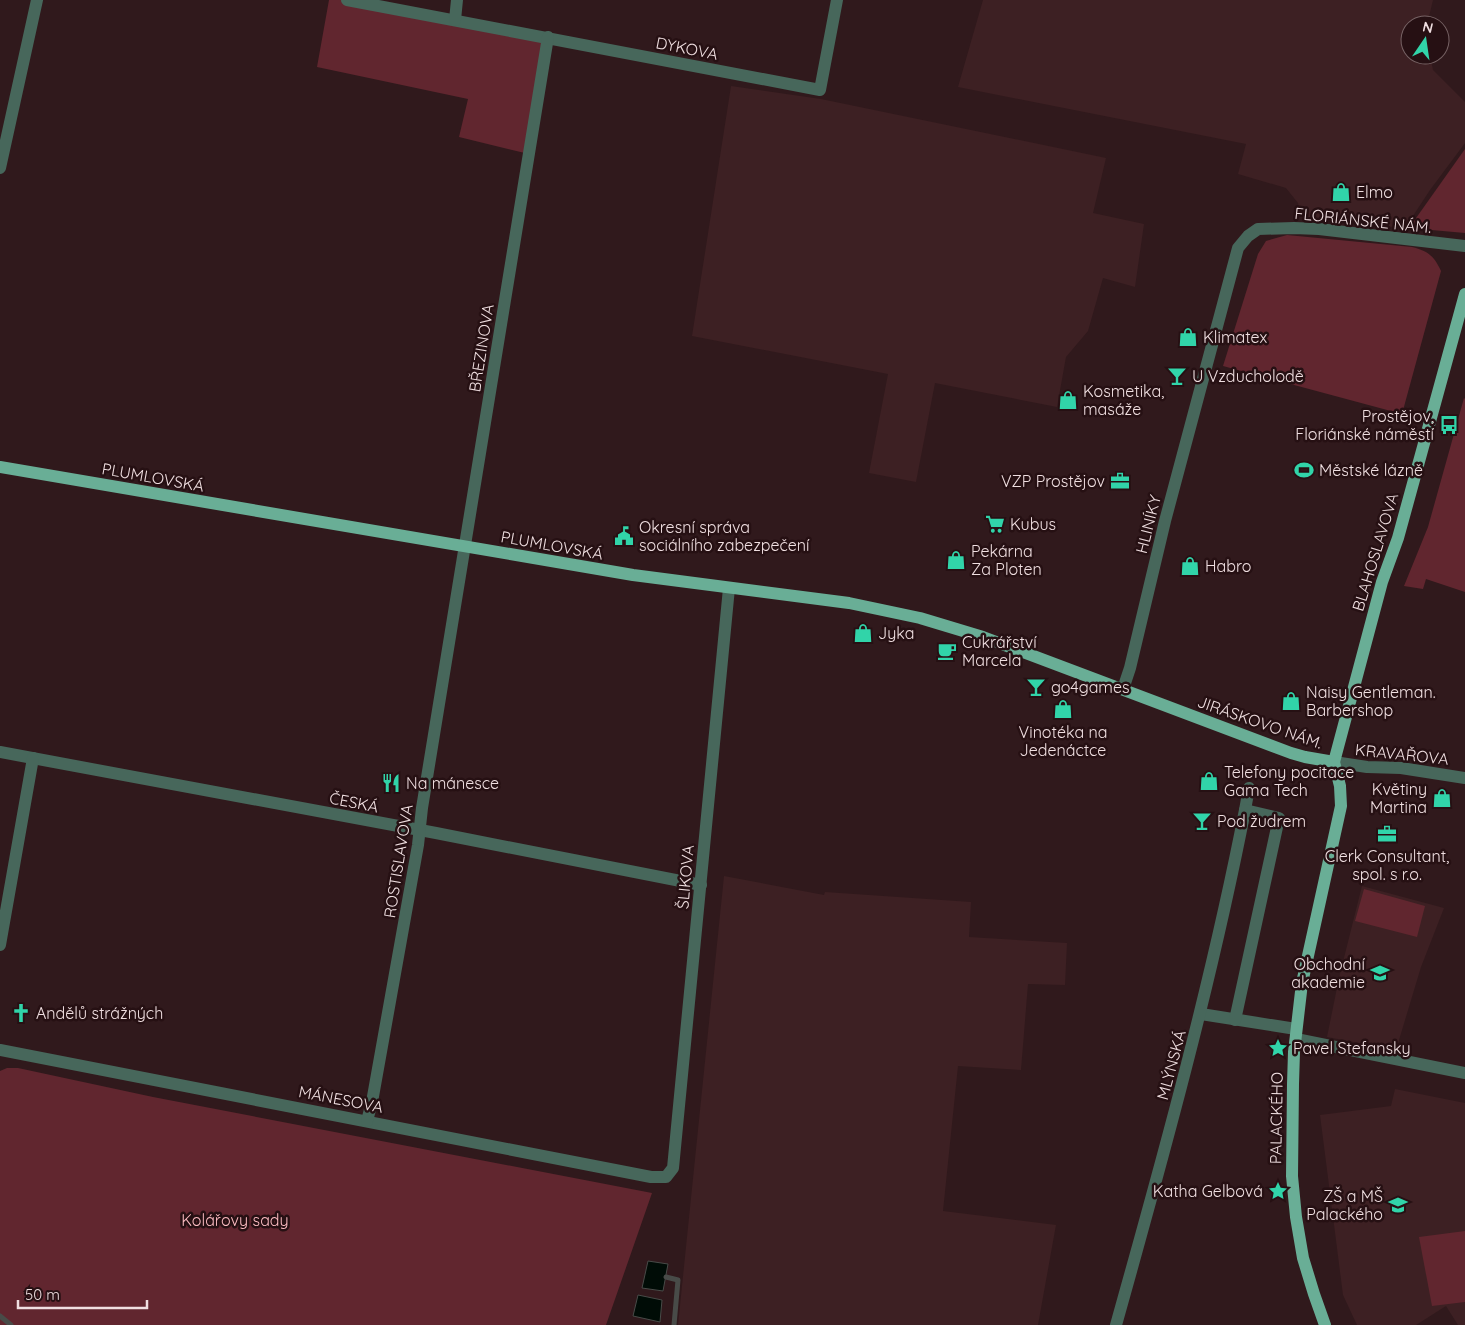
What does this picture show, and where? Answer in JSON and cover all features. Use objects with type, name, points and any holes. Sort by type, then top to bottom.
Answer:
[{"type":"main road","name":"BLAHOSLAVOVA","points":[[1334,762],[1380,591],[1398,538],[1465,294]]},
{"type":"main road","name":"PLUMLOVSKÁ","points":[[0,467],[642,576],[849,603],[920,618],[983,637],[1175,710]]},
{"type":"main road","name":"JIRÁSKOVO NÁM.","points":[[1175,710],[1291,753],[1334,762]]},
{"type":"main road","name":"PALACKÉHO","points":[[1325,1325],[1303,1258],[1293,1197],[1291,1145],[1296,1034],[1302,983],[1341,806],[1340,786],[1334,762]]},
{"type":"street","points":[[0,168],[37,0]]},
{"type":"street","name":"DYKOVA","points":[[347,0],[820,90],[837,0]]},
{"type":"street","points":[[455,20],[457,2]]},
{"type":"street","name":"BŘEZINOVA","points":[[465,546],[548,37]]},
{"type":"street","name":"FLORIÁNSKÉ NÁM.","points":[[1207,367],[1238,248],[1248,236],[1258,229],[1319,229],[1465,246]]},
{"type":"street","name":"HLINÍKY","points":[[1123,689],[1130,668],[1167,512],[1207,367]]},
{"type":"street","name":"ROSTISLAVOVA","points":[[367,1121],[372,1102],[420,830],[465,546]]},
{"type":"street","name":"ŠLIKOVA","points":[[673,1168],[729,588]]},
{"type":"street","name":"ČESKÁ","points":[[0,752],[420,830],[701,885]]},
{"type":"street","points":[[0,945],[33,758]]},
{"type":"street","name":"KRAVAŘOVA","points":[[1334,762],[1367,767],[1401,768],[1465,778]]},
{"type":"street","name":"MLÝNSKÁ","points":[[1116,1325],[1201,1014],[1230,889],[1249,788]]},
{"type":"street","points":[[1235,1020],[1279,818],[1245,810]]},
{"type":"street","points":[[1201,1014],[1235,1020],[1465,1073]]},
{"type":"street","name":"MÁNESOVA","points":[[0,1050],[651,1177],[666,1176],[673,1168]]},
{"type":"shaded area","points":[[983,0],[1433,0],[1429,15],[1400,15],[1400,65],[1432,65],[1433,70],[1465,102],[1465,143],[1405,228],[1302,218],[1298,203],[1286,188],[1238,174],[1246,144],[958,87]]},
{"type":"shaded area","points":[[731,86],[821,99],[1106,158],[1093,213],[1144,224],[1135,287],[1103,278],[1088,331],[1066,357],[1057,407],[935,383],[916,482],[869,473],[888,374],[692,336]]},
{"type":"shaded area","points":[[724,876],[824,895],[825,892],[971,902],[969,937],[1067,943],[1065,985],[1028,984],[1021,1070],[958,1066],[943,1211],[1056,1225],[1038,1325],[678,1325]]},
{"type":"shaded area","name":"Obchodní akademie","points":[[1362,886],[1444,908],[1421,967],[1396,1050],[1327,1037],[1339,978]]},
{"type":"shaded area","name":"ZŠ a MŠ Palackého","points":[[1395,1089],[1465,1103],[1465,1325],[1458,1325],[1446,1306],[1416,1325],[1357,1325],[1343,1295],[1320,1115],[1391,1106]]},
{"type":"shaded area","points":[[648,1261],[668,1264],[663,1291],[642,1288]]},
{"type":"shaded area","points":[[638,1295],[662,1300],[660,1322],[633,1316]]},
{"type":"green space","points":[[329,0],[342,0],[548,37],[529,154],[459,137],[468,99],[317,67]]},
{"type":"green space","points":[[1465,149],[1465,233],[1409,228]]},
{"type":"green space","points":[[1287,235],[1412,247],[1426,252],[1436,261],[1441,271],[1402,414],[1223,366],[1258,254],[1266,241]]},
{"type":"green space","points":[[1464,398],[1465,592],[1426,579],[1423,589],[1404,586],[1428,527]]},
{"type":"green space","points":[[1364,889],[1425,906],[1417,937],[1355,921]]},
{"type":"green space","name":"Kolářovy sady","points":[[7,1068],[18,1068],[153,1097],[652,1193],[606,1325],[0,1325],[0,1071]]},
{"type":"green space","points":[[1465,1231],[1465,1302],[1432,1306],[1419,1237]]},
{"type":"waterway","points":[[666,1277],[678,1280],[674,1325]]},
{"type":"waterway","points":[[0,1316],[11,1325]]},
{"type":"place","name":"Elmo","points":[[1341,192]]},
{"type":"place","name":"Klimatex","points":[[1188,337]]},
{"type":"place","name":"U Vzducholodě","points":[[1177,376]]},
{"type":"place","name":"Kosmetika, masáže","points":[[1068,400]]},
{"type":"place","name":"Prostějov, Floriánské náměstí","points":[[1449,425]]},
{"type":"place","name":"Městské lázně","points":[[1304,470]]},
{"type":"place","name":"VZP Prostějov","points":[[1120,481]]},
{"type":"place","name":"Kubus","points":[[995,524]]},
{"type":"place","name":"Okresní správa sociálního zabezpečení","points":[[624,536]]},
{"type":"place","name":"Pekárna Za Ploten","points":[[956,560]]},
{"type":"place","name":"Habro","points":[[1190,566]]},
{"type":"place","name":"Jyka","points":[[863,633]]},
{"type":"place","name":"Cukrářství Marcela","points":[[947,651]]},
{"type":"place","name":"go4games","points":[[1036,687]]},
{"type":"place","name":"Naisy Gentleman. Barbershop","points":[[1291,701]]},
{"type":"place","name":"Vinotéka na Jedenáctce","points":[[1063,709]]},
{"type":"place","name":"Telefony pocitace Gama Tech","points":[[1209,781]]},
{"type":"place","name":"Na mánesce","points":[[391,783]]},
{"type":"place","name":"Květiny Martina","points":[[1442,798]]},
{"type":"place","name":"Pod žudrem","points":[[1202,821]]},
{"type":"place","name":"Clerk Consultant, spol. s r.o.","points":[[1387,834]]},
{"type":"place","name":"Obchodní akademie","points":[[1380,973]]},
{"type":"place","name":"Andělů strážných","points":[[21,1013]]},
{"type":"place","name":"Pavel Stefansky","points":[[1278,1048]]},
{"type":"place","name":"Katha Gelbová","points":[[1278,1191]]},
{"type":"place","name":"ZŠ a MŠ Palackého","points":[[1398,1205]]}]
